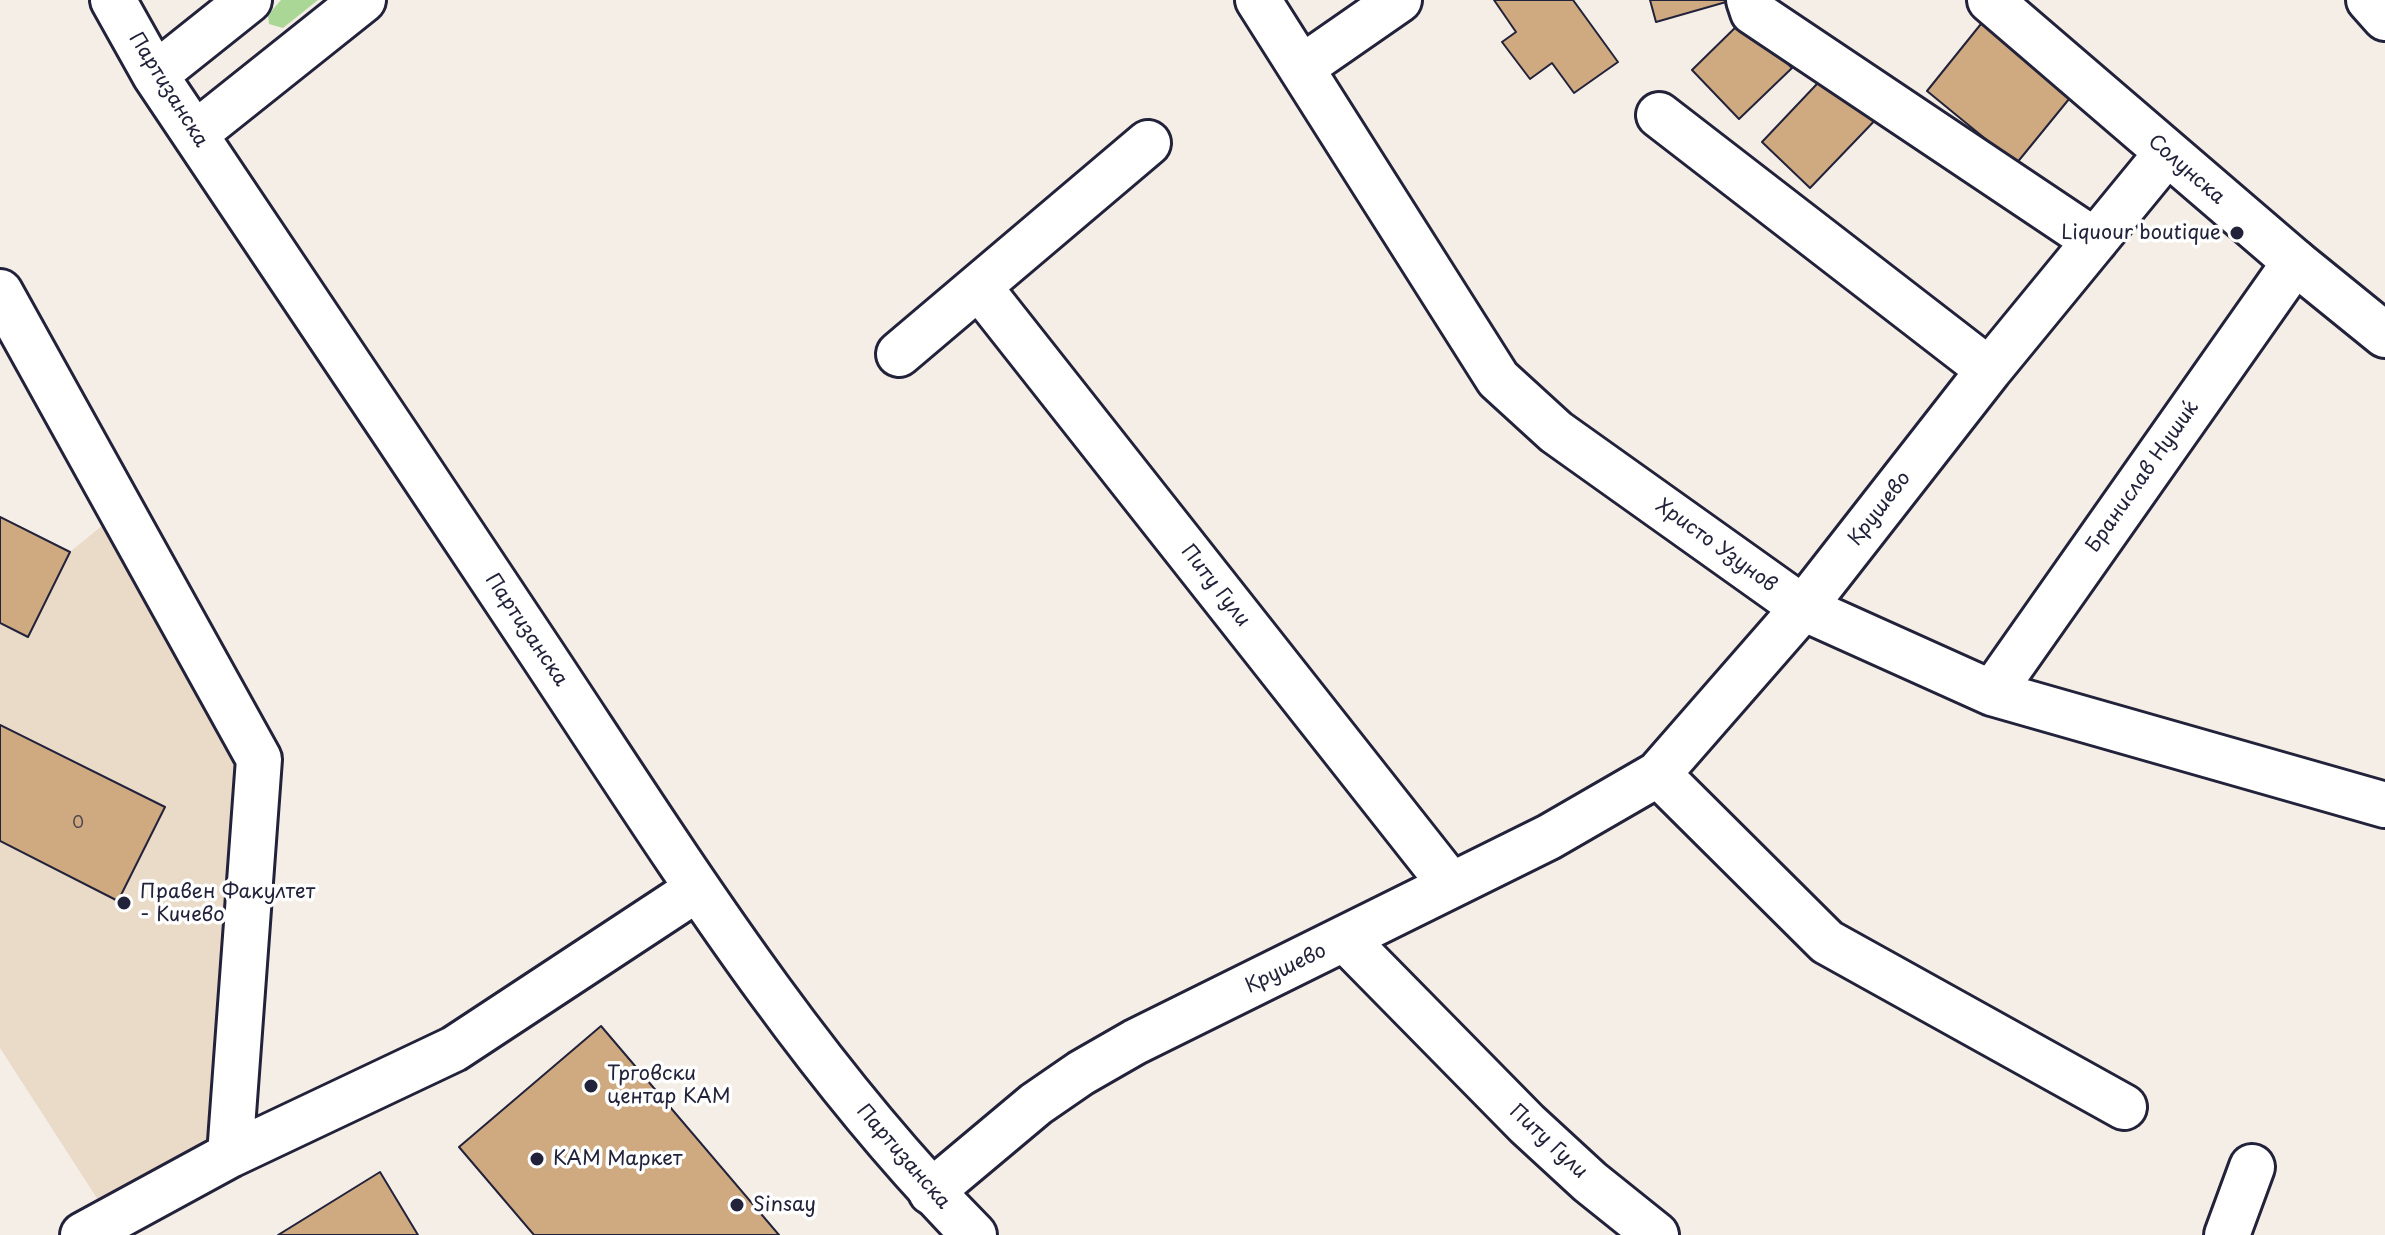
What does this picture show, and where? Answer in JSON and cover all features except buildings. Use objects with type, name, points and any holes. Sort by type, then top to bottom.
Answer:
[{"type":"street","name":"Партизанска","points":[[113,0],[155,75],[697,889],[836,1080],[931,1192],[974,1235]]},
{"type":"street","points":[[155,75],[249,0]]},
{"type":"street","points":[[195,134],[363,0]]},
{"type":"street","name":"Христо Узунов","points":[[1258,0],[1498,379],[1556,432],[1803,608],[1992,693],[2385,805]]},
{"type":"street","points":[[1301,68],[1399,0]]},
{"type":"street","points":[[1749,0],[1753,12],[2095,241]]},
{"type":"street","name":"Солунска","points":[[1990,0],[2295,262],[2385,335]]},
{"type":"street","points":[[2037,0],[2167,117],[2385,297]]},
{"type":"street","points":[[2369,0],[2385,18]]},
{"type":"street","points":[[1659,115],[1989,370]]},
{"type":"street","points":[[899,354],[1148,143]]},
{"type":"street","name":"Крушево","points":[[931,1192],[1036,1104],[1081,1073],[1135,1042],[1549,837],[1658,774],[1803,608],[1989,370],[2167,153]]},
{"type":"street","name":"Бранислав Нушиќ","points":[[1992,693],[2295,262]]},
{"type":"street","name":"Питу Гули","points":[[979,287],[1451,885]]},
{"type":"street","points":[[0,292],[259,759],[230,1155]]},
{"type":"street","points":[[1658,774],[1827,942],[2124,1107]]},
{"type":"street","points":[[83,1235],[230,1155],[454,1049],[697,889]]},
{"type":"street","name":"Питу Гули","points":[[1346,940],[1527,1124],[1590,1182],[1656,1235]]},
{"type":"street","points":[[2227,1235],[2252,1167]]},
{"type":"shaded area","name":"Правен Факултет - Кичево","points":[[121,510],[259,759],[230,1155],[111,1220],[0,1048],[0,623],[28,637],[70,552]]},
{"type":"green space","points":[[281,0],[318,0],[283,28],[269,24],[268,15]]},
{"type":"place","name":"Liquour boutique","points":[[2237,233]]},
{"type":"place","name":"Правен Факултет - Кичево","points":[[124,903]]},
{"type":"place","name":"Трговски центар КАМ","points":[[591,1086]]},
{"type":"place","name":"КАМ Маркет","points":[[537,1159]]},
{"type":"place","name":"Sinsay","points":[[737,1205]]}]
